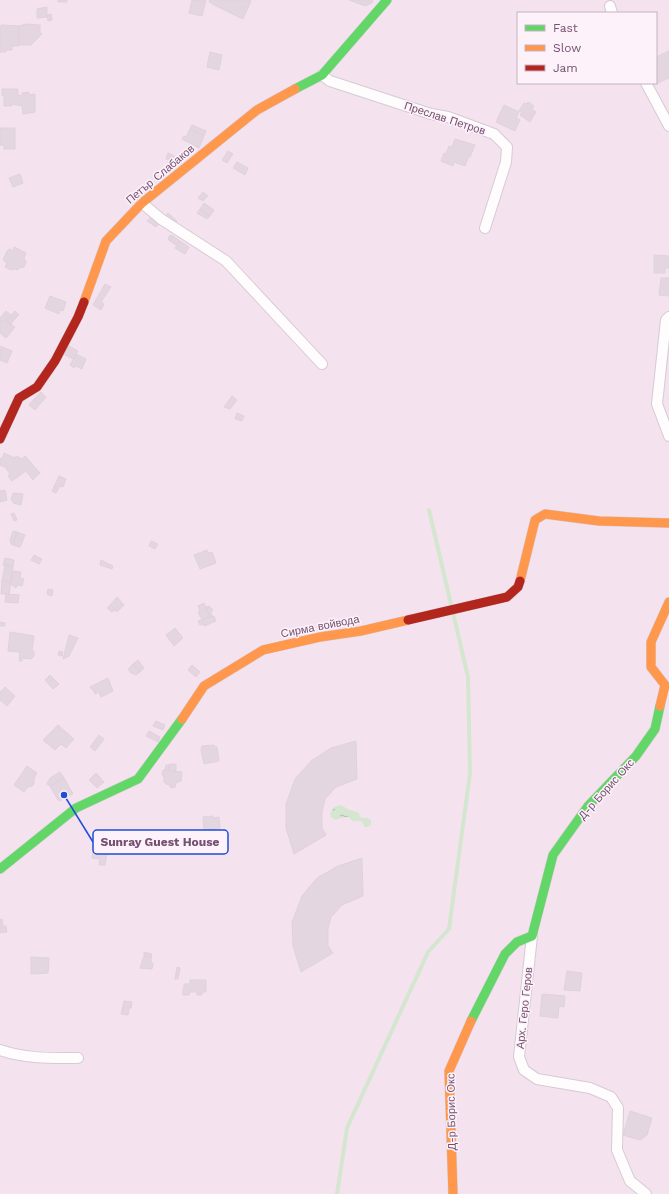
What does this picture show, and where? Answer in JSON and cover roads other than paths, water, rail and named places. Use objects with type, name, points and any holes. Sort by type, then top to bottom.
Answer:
[{"type":"street","name":"Петър Слабаков","points":[[0,439],[19,398],[37,387],[55,361],[78,317],[106,241],[142,204],[257,110],[322,75],[387,0]]},
{"type":"street","name":"Преслав Петров","points":[[322,75],[330,81],[431,114],[448,117],[494,134],[507,147],[506,162],[485,228]]},
{"type":"street","points":[[647,84],[669,126]]},
{"type":"street","points":[[142,204],[161,219],[226,261],[322,364]]},
{"type":"street","points":[[669,317],[666,320],[657,404],[669,436]]},
{"type":"street","name":"Сирма войвода","points":[[0,869],[76,808],[138,778],[167,740],[204,686],[263,650],[320,637],[361,631],[507,597],[518,587],[535,520],[545,514],[599,521],[669,523]]},
{"type":"street","name":"Д-р Борис Окс","points":[[453,1194],[449,1071],[471,1021],[505,954],[517,942],[532,936],[553,855],[588,806],[636,756],[655,728],[667,686],[651,667],[652,642],[669,602]]},
{"type":"street","name":"Арх. Геро Геров","points":[[532,936],[519,1056],[524,1070],[537,1079],[590,1088],[611,1097],[618,1108],[617,1150],[630,1181],[646,1194]]},
{"type":"street","points":[[0,1050],[15,1055],[42,1058],[78,1058]]},
{"type":"water","points":[[339,805],[358,812],[360,817],[371,820],[371,824],[368,827],[365,827],[361,821],[353,821],[348,817],[336,820],[332,818],[330,814],[334,807]]},
{"type":"waterway","points":[[337,1194],[347,1128],[428,952],[449,929],[470,773],[468,677],[429,510]]},
{"type":"place","name":"Sunray Guest House","points":[[64,795]]}]
